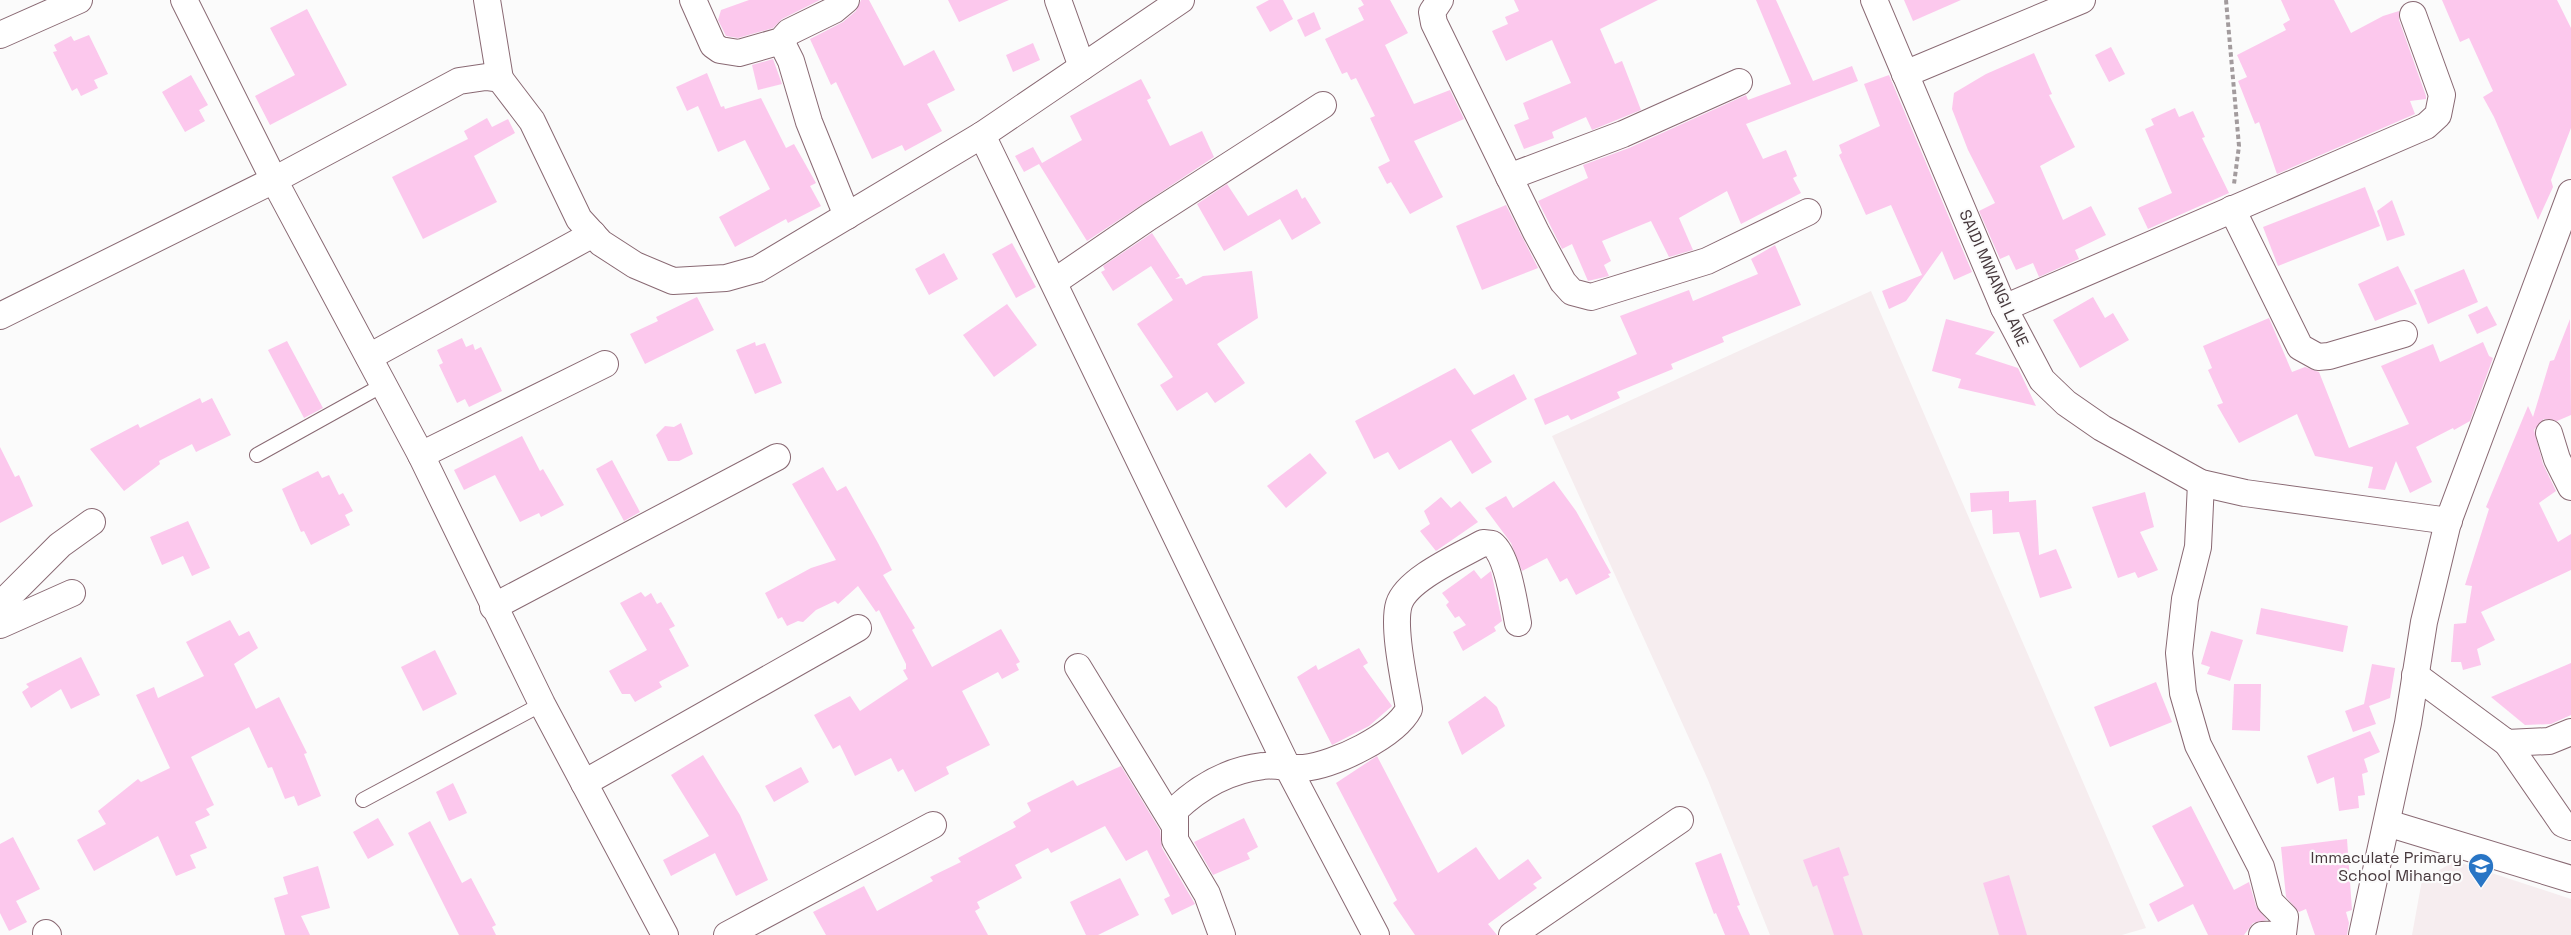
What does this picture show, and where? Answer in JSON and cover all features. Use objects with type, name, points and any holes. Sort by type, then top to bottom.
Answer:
[{"type":"street","points":[[0,35],[79,0]]},
{"type":"street","points":[[184,0],[274,180],[421,455],[542,704],[664,935]]},
{"type":"street","points":[[487,0],[500,79],[532,121],[579,219],[601,243],[635,266],[673,281],[726,278],[758,269],[982,135],[1082,67],[1169,3]]},
{"type":"street","points":[[693,0],[706,34],[720,50],[747,52],[781,41],[789,32],[834,10],[846,0]]},
{"type":"street","points":[[1058,0],[1082,67]]},
{"type":"street","points":[[1440,0],[1432,12],[1434,23],[1509,177],[1563,282],[1572,292],[1584,297],[1707,261],[1808,212]]},
{"type":"street","name":"SAIDI MWANGI LANE","points":[[1874,0],[2004,308],[2042,380],[2066,404],[2102,428],[2200,483],[2245,493],[2449,521]]},
{"type":"street","points":[[1905,74],[2082,0]]},
{"type":"street","points":[[2004,308],[2426,126],[2438,115],[2442,95],[2413,15]]},
{"type":"street","points":[[781,41],[791,61],[809,122],[847,216]]},
{"type":"street","points":[[0,316],[274,180],[459,81],[486,76],[500,79]]},
{"type":"street","points":[[1509,177],[1623,134],[1739,82]]},
{"type":"street","points":[[1054,282],[1149,217],[1323,105]]},
{"type":"street","points":[[982,135],[1288,768],[1376,935]]},
{"type":"street","points":[[2362,935],[2387,823],[2424,622],[2449,521],[2571,193]]},
{"type":"street","points":[[2231,210],[2300,347],[2318,357],[2329,356],[2404,334]]},
{"type":"street","points":[[369,357],[593,234]]},
{"type":"street","points":[[421,455],[605,364]]},
{"type":"street","points":[[2549,433],[2556,459],[2571,487]]},
{"type":"street","points":[[493,607],[777,457]]},
{"type":"street","points":[[2200,483],[2198,547],[2185,599],[2179,653],[2183,693],[2198,745],[2261,867],[2270,902],[2285,917],[2283,934],[2262,935]]},
{"type":"street","points":[[0,605],[60,545],[92,522]]},
{"type":"street","points":[[1222,935],[1206,894],[1175,840],[1174,810],[1188,797],[1219,777],[1264,765],[1306,768],[1347,754],[1395,727],[1404,719],[1409,709],[1397,621],[1399,603],[1407,591],[1421,579],[1483,543],[1492,544],[1499,552],[1510,584],[1518,623]]},
{"type":"street","points":[[0,625],[72,593]]},
{"type":"street","points":[[584,783],[858,628]]},
{"type":"street","points":[[1078,667],[1173,823]]},
{"type":"street","points":[[2415,675],[2507,743],[2563,824],[2571,827]]},
{"type":"street","points":[[2507,743],[2549,741],[2571,732]]},
{"type":"street","points":[[1512,935],[1680,820]]},
{"type":"street","points":[[2387,823],[2571,879]]},
{"type":"street","points":[[726,935],[933,825]]},
{"type":"lane","points":[[257,455],[384,385]]},
{"type":"lane","points":[[363,800],[542,704]]},
{"type":"path","points":[[2226,0],[2239,146],[2231,210]]},
{"type":"shaded area","points":[[1871,291],[2146,928],[2122,935],[1770,935],[1708,780],[1552,436]]},
{"type":"shaded area","name":"Immaculate Primary School Mihango","points":[[2455,861],[2571,899],[2571,935],[2412,935],[2422,880]]},
{"type":"building","points":[[749,0],[820,0],[782,19],[773,28],[738,38],[726,36],[718,20],[721,10]]},
{"type":"building","points":[[861,0],[869,0],[904,66],[934,50],[955,90],[927,104],[942,131],[905,151],[902,145],[872,159],[836,82],[831,85],[810,39],[843,22],[856,11]]},
{"type":"building","points":[[948,0],[1009,0],[959,22]]},
{"type":"building","points":[[1269,0],[1283,0],[1293,19],[1270,32],[1256,7]]},
{"type":"building","points":[[1361,0],[1390,0],[1408,33],[1385,45],[1414,104],[1450,90],[1464,119],[1414,141],[1443,197],[1410,214],[1391,182],[1387,184],[1378,167],[1390,161],[1370,118],[1375,116],[1356,78],[1351,80],[1347,72],[1342,74],[1325,39],[1364,20],[1358,8],[1364,5]]},
{"type":"building","points":[[1514,0],[1658,0],[1600,29],[1615,64],[1622,61],[1641,110],[1592,130],[1586,117],[1552,132],[1554,138],[1524,149],[1514,125],[1529,119],[1523,103],[1571,83],[1552,40],[1506,61],[1492,31],[1508,24],[1505,17],[1519,11]]},
{"type":"building","points":[[1756,0],[1776,0],[1813,81],[1852,66],[1858,81],[1746,124],[1763,159],[1786,150],[1797,176],[1793,178],[1801,193],[1741,224],[1727,191],[1679,218],[1693,250],[1669,257],[1651,221],[1602,241],[1611,261],[1604,265],[1609,276],[1588,281],[1572,244],[1562,249],[1538,201],[1588,178],[1583,165],[1629,148],[1746,95],[1748,100],[1791,84]]},
{"type":"building","points":[[1904,0],[1961,0],[1913,21]]},
{"type":"building","points":[[2281,0],[2334,0],[2351,33],[2383,16],[2399,11],[2399,20],[2426,96],[2426,99],[2410,101],[2415,114],[2277,174],[2259,122],[2255,124],[2238,81],[2247,77],[2237,55],[2286,30],[2283,24],[2290,20]]},
{"type":"building","points":[[2442,0],[2557,0],[2571,28],[2571,128],[2551,180],[2553,187],[2538,220],[2494,117],[2483,97],[2493,91],[2469,38],[2460,42]]},
{"type":"building","points":[[307,9],[347,85],[270,125],[255,96],[295,75],[270,28]]},
{"type":"building","points":[[1314,12],[1321,29],[1305,37],[1297,20]]},
{"type":"building","points":[[89,35],[108,74],[94,80],[98,88],[81,96],[77,88],[72,91],[53,52],[57,51],[54,45],[71,36],[74,41]]},
{"type":"building","points":[[1033,43],[1040,60],[1013,72],[1006,55]]},
{"type":"building","points":[[2111,47],[2125,74],[2109,82],[2095,55]]},
{"type":"building","points":[[2034,53],[2052,94],[2049,95],[2075,147],[2040,166],[2063,220],[2091,206],[2106,235],[2075,250],[2079,259],[2039,277],[2033,263],[2016,270],[2009,255],[2000,259],[1979,211],[1995,203],[1968,150],[1952,109],[1954,93],[1986,74]]},
{"type":"building","points":[[773,59],[782,84],[758,90],[752,65]]},
{"type":"building","points":[[707,73],[721,107],[724,106],[725,109],[761,98],[786,148],[794,144],[816,183],[810,186],[821,206],[788,223],[786,219],[735,247],[719,217],[770,189],[745,140],[718,152],[698,106],[687,111],[676,87]]},
{"type":"building","points":[[191,75],[208,105],[199,110],[205,121],[185,132],[162,92]]},
{"type":"building","points":[[1889,75],[1972,272],[1954,280],[1942,251],[1906,301],[1889,309],[1882,291],[1922,275],[1891,205],[1866,215],[1839,155],[1842,153],[1839,145],[1880,126],[1864,84]]},
{"type":"building","points":[[1141,79],[1151,98],[1147,100],[1170,146],[1202,131],[1214,157],[1087,241],[1039,164],[1024,172],[1015,156],[1033,147],[1042,163],[1082,140],[1070,116]]},
{"type":"building","points":[[2175,108],[2179,117],[2193,111],[2205,137],[2202,138],[2229,193],[2148,229],[2138,208],[2172,193],[2145,129],[2154,125],[2151,119]]},
{"type":"building","points":[[487,118],[492,127],[508,119],[515,133],[474,156],[497,202],[423,239],[392,177],[468,139],[464,131]]},
{"type":"building","points":[[1227,184],[1248,216],[1297,189],[1302,199],[1305,197],[1321,223],[1292,240],[1280,219],[1224,251],[1197,204]]},
{"type":"building","points":[[2365,187],[2380,226],[2278,266],[2263,227]]},
{"type":"building","points":[[2392,200],[2405,235],[2387,241],[2377,211]]},
{"type":"building","points":[[1506,205],[1538,268],[1482,290],[1456,226]]},
{"type":"building","points":[[1152,233],[1180,276],[1175,279],[1182,278],[1186,285],[1203,276],[1252,271],[1258,318],[1217,344],[1245,383],[1215,403],[1207,392],[1177,411],[1160,385],[1173,377],[1137,324],[1173,300],[1151,266],[1113,291],[1101,272],[1105,270],[1103,266]]},
{"type":"building","points":[[1012,243],[1036,287],[1016,298],[992,254]]},
{"type":"building","points":[[1775,245],[1801,305],[1722,337],[1724,342],[1671,364],[1673,369],[1617,392],[1620,398],[1571,420],[1568,415],[1545,425],[1534,399],[1637,354],[1620,316],[1689,290],[1693,301],[1758,274],[1751,259]]},
{"type":"building","points":[[944,253],[958,279],[929,295],[915,269]]},
{"type":"building","points":[[2398,266],[2417,304],[2375,321],[2358,284]]},
{"type":"building","points":[[2464,269],[2478,302],[2428,324],[2414,290]]},
{"type":"building","points":[[697,297],[714,330],[645,364],[630,334],[658,321],[656,317]]},
{"type":"building","points":[[2093,297],[2105,318],[2113,313],[2129,340],[2080,368],[2053,320]]},
{"type":"building","points":[[1007,304],[1037,345],[994,377],[963,335]]},
{"type":"building","points":[[2487,306],[2497,325],[2477,334],[2468,315]]},
{"type":"building","points":[[2269,318],[2292,372],[2305,367],[2319,372],[2349,448],[2409,424],[2381,366],[2433,344],[2440,362],[2483,342],[2489,356],[2493,358],[2470,421],[2416,447],[2432,482],[2410,493],[2396,461],[2385,490],[2368,488],[2373,467],[2315,456],[2297,414],[2239,443],[2217,405],[2223,403],[2208,370],[2212,368],[2203,346]]},
{"type":"building","points":[[1946,319],[1995,332],[1975,354],[2018,368],[2036,406],[1958,388],[1961,379],[1932,371]]},
{"type":"building","points":[[2570,319],[2571,415],[2557,421],[2544,419],[2534,430],[2543,464],[2556,491],[2539,503],[2558,542],[2571,534],[2571,570],[2481,612],[2495,640],[2477,649],[2481,665],[2463,670],[2461,662],[2451,662],[2454,624],[2466,623],[2472,586],[2465,585],[2489,509],[2486,507],[2528,406],[2533,417],[2550,361],[2554,360]]},
{"type":"building","points":[[462,338],[466,347],[473,344],[475,350],[481,347],[502,391],[469,407],[465,399],[457,403],[439,365],[443,363],[437,350]]},
{"type":"building","points":[[287,341],[323,408],[304,418],[268,350]]},
{"type":"building","points":[[755,342],[756,346],[765,343],[782,383],[755,394],[736,350]]},
{"type":"building","points":[[1455,368],[1474,395],[1514,374],[1527,399],[1471,430],[1492,462],[1472,474],[1451,440],[1399,470],[1388,452],[1374,459],[1355,421]]},
{"type":"building","points":[[200,398],[202,403],[212,398],[231,435],[196,452],[192,444],[159,461],[160,464],[124,491],[90,449],[138,424],[140,428]]},
{"type":"building","points":[[681,423],[693,454],[679,461],[668,461],[656,435],[665,426],[674,427]]},
{"type":"building","points":[[522,436],[540,471],[543,469],[564,505],[541,517],[539,513],[520,522],[495,475],[464,490],[454,470]]},
{"type":"building","points":[[0,447],[15,477],[19,475],[33,506],[0,523]]},
{"type":"building","points":[[1310,453],[1327,473],[1286,508],[1267,486]]},
{"type":"building","points":[[612,460],[640,512],[624,521],[596,469]]},
{"type":"building","points":[[823,467],[837,491],[846,486],[878,543],[892,570],[883,575],[915,628],[912,630],[932,667],[1001,629],[1020,662],[1016,664],[1019,670],[1002,679],[998,672],[962,691],[990,745],[946,767],[949,774],[915,792],[903,769],[898,772],[891,758],[855,776],[840,745],[833,749],[814,715],[850,696],[860,711],[908,679],[903,670],[906,669],[906,664],[879,610],[876,612],[858,586],[838,604],[835,601],[816,610],[803,622],[798,621],[787,626],[782,617],[778,619],[765,593],[811,568],[836,560],[792,484]]},
{"type":"building","points":[[318,471],[322,478],[329,475],[339,495],[343,493],[353,511],[345,515],[350,525],[311,545],[304,531],[301,532],[282,489]]},
{"type":"building","points":[[1554,481],[1576,511],[1611,573],[1608,574],[1610,577],[1576,595],[1567,578],[1560,582],[1547,558],[1522,571],[1511,543],[1485,508],[1506,496],[1513,508]]},
{"type":"building","points":[[2009,491],[2009,502],[2036,500],[2039,555],[2056,549],[2072,588],[2040,598],[2019,532],[1993,534],[1992,510],[1971,512],[1970,493]]},
{"type":"building","points":[[2145,492],[2154,527],[2140,532],[2158,570],[2138,578],[2135,572],[2118,578],[2092,507]]},
{"type":"building","points":[[1441,497],[1451,508],[1460,501],[1478,522],[1436,551],[1420,531],[1430,524],[1424,511]]},
{"type":"building","points":[[188,521],[210,568],[192,576],[183,556],[162,565],[150,537]]},
{"type":"building","points":[[1474,570],[1481,579],[1491,571],[1502,621],[1494,627],[1496,631],[1463,651],[1453,632],[1466,625],[1459,616],[1455,618],[1446,605],[1449,602],[1442,593]]},
{"type":"building","points":[[641,592],[645,597],[651,593],[657,604],[661,602],[675,626],[669,629],[689,666],[659,682],[662,687],[635,702],[630,694],[622,694],[609,671],[647,650],[620,603]]},
{"type":"building","points":[[2261,608],[2348,626],[2343,652],[2256,634]]},
{"type":"building","points":[[230,620],[239,636],[249,631],[258,648],[234,664],[256,709],[279,697],[307,753],[304,754],[321,796],[298,806],[294,796],[285,799],[272,767],[268,768],[249,727],[191,757],[214,805],[206,809],[210,815],[195,822],[207,848],[190,855],[196,868],[176,876],[158,836],[94,871],[77,840],[106,824],[98,811],[138,779],[141,782],[170,768],[136,695],[154,687],[158,698],[204,676],[186,642]]},
{"type":"building","points":[[2211,631],[2243,640],[2230,681],[2207,674],[2210,667],[2201,664]]},
{"type":"building","points":[[1359,648],[1368,663],[1363,666],[1392,706],[1369,726],[1332,745],[1297,677],[1316,665],[1318,670]]},
{"type":"building","points":[[435,650],[457,694],[423,711],[401,667]]},
{"type":"building","points":[[81,657],[100,695],[71,709],[61,689],[31,708],[22,692],[29,687],[26,684]]},
{"type":"building","points":[[2571,663],[2571,715],[2551,724],[2525,725],[2491,697]]},
{"type":"building","points":[[2372,664],[2395,668],[2390,698],[2369,706],[2376,724],[2353,732],[2345,711],[2364,704]]},
{"type":"building","points":[[2156,682],[2172,722],[2110,747],[2094,707]]},
{"type":"building","points":[[2234,684],[2261,684],[2260,731],[2232,730]]},
{"type":"building","points":[[1485,696],[1497,707],[1505,726],[1462,755],[1448,722]]},
{"type":"building","points":[[2370,731],[2380,752],[2364,759],[2368,772],[2362,774],[2365,795],[2358,796],[2359,808],[2339,811],[2334,777],[2317,784],[2307,756]]},
{"type":"building","points":[[703,755],[740,815],[768,880],[736,896],[715,853],[671,876],[663,860],[709,836],[671,775]]},
{"type":"building","points":[[1377,756],[1438,873],[1476,847],[1499,880],[1528,859],[1542,878],[1533,884],[1537,888],[1488,924],[1497,935],[1415,935],[1393,903],[1397,900],[1336,783]]},
{"type":"building","points":[[1121,766],[1160,830],[1162,848],[1195,904],[1172,915],[1164,899],[1170,896],[1147,850],[1126,861],[1105,826],[1051,853],[1048,848],[1015,865],[1022,878],[977,902],[980,908],[975,911],[988,935],[826,935],[813,912],[864,886],[877,911],[933,881],[930,877],[961,862],[958,858],[1016,827],[1013,822],[1031,811],[1027,803],[1073,780],[1077,786]]},
{"type":"building","points":[[801,767],[809,782],[774,802],[765,786]]},
{"type":"building","points":[[453,783],[467,813],[449,821],[436,792]]},
{"type":"building","points":[[2191,806],[2234,890],[2249,882],[2256,906],[2267,920],[2253,923],[2244,935],[2208,935],[2193,904],[2158,922],[2149,904],[2184,886],[2152,826]]},
{"type":"building","points":[[378,818],[394,845],[368,859],[353,832]]},
{"type":"building","points":[[1244,818],[1258,847],[1247,853],[1250,859],[1213,875],[1194,842]]},
{"type":"building","points":[[430,821],[462,883],[471,878],[496,925],[492,927],[496,935],[459,935],[408,833]]},
{"type":"building","points":[[13,837],[40,889],[16,901],[27,922],[9,931],[0,913],[0,844]]},
{"type":"building","points":[[2347,839],[2352,910],[2346,912],[2349,923],[2347,935],[2315,935],[2306,909],[2299,912],[2286,897],[2281,847]]},
{"type":"building","points":[[1839,847],[1849,875],[1843,877],[1863,935],[1834,935],[1817,885],[1813,887],[1803,860]]},
{"type":"building","points":[[1721,853],[1740,905],[1737,906],[1750,935],[1725,935],[1716,913],[1714,914],[1695,863]]},
{"type":"building","points":[[318,866],[330,908],[301,916],[310,935],[285,935],[274,898],[288,894],[283,877]]},
{"type":"building","points":[[2009,875],[2027,935],[1999,935],[1983,883]]},
{"type":"building","points":[[1120,878],[1139,915],[1098,935],[1086,935],[1070,902]]},
{"type":"place","name":"Immaculate Primary School Mihango","points":[[2481,889]]}]
